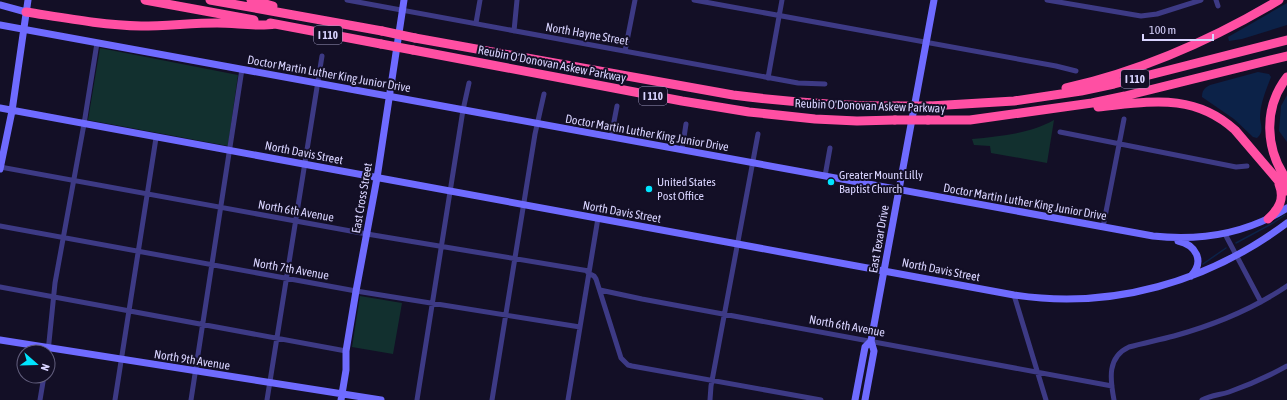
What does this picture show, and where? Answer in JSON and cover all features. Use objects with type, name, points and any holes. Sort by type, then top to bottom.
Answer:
[{"type":"highway","name":"Reubin O'Donovan Askew Parkway","points":[[145,0],[682,101],[749,112],[815,119],[857,121],[970,120],[1077,105],[1126,96],[1287,56]]},
{"type":"highway","name":"Reubin O'Donovan Askew Parkway","points":[[210,0],[733,95],[772,100],[855,106],[930,106],[1014,101],[1049,96],[1114,84],[1287,40]]},
{"type":"highway","points":[[251,0],[334,22]]},
{"type":"highway","points":[[980,103],[1058,89],[1118,74],[1176,54],[1252,16],[1279,0]]},
{"type":"highway","points":[[26,12],[87,22],[129,25],[154,26],[219,23],[262,26],[275,24]]},
{"type":"highway","points":[[1287,77],[1281,84],[1274,98],[1270,112],[1269,133],[1270,141],[1278,165],[1287,180]]},
{"type":"highway","points":[[1077,105],[1092,108],[1158,102],[1180,103],[1197,107],[1226,121],[1287,191]]},
{"type":"highway","points":[[1278,165],[1287,176]]},
{"type":"highway","points":[[1268,219],[1276,212],[1282,195],[1277,179]]},
{"type":"main road","points":[[0,168],[12,110],[28,0]]},
{"type":"main road","name":"East Cross Street","points":[[341,397],[346,370],[346,351],[377,178],[404,0]]},
{"type":"main road","name":"East Texar Drive","points":[[865,400],[874,351],[871,341],[934,0]]},
{"type":"main road","points":[[0,5],[26,12]]},
{"type":"main road","name":"Doctor Martin Luther King Junior Drive","points":[[0,25],[753,164],[1167,238],[1194,238],[1225,234],[1252,226],[1287,208]]},
{"type":"main road","name":"North Davis Street","points":[[0,108],[156,138],[230,150],[304,165],[524,204],[1014,295],[1058,300],[1095,299],[1137,293],[1173,283],[1237,256],[1287,223]]},
{"type":"main road","points":[[1167,238],[1184,242],[1190,245],[1196,252],[1198,261],[1197,266],[1190,277]]},
{"type":"main road","name":"North 9th Avenue","points":[[0,340],[19,344]]},
{"type":"main road","name":"East Texar Drive","points":[[855,400],[865,347],[871,341]]},
{"type":"main road","name":"North 9th Avenue","points":[[56,351],[195,371],[341,397],[381,400]]},
{"type":"street","name":"North Hayne Street","points":[[346,0],[768,78],[798,83],[825,84]]},
{"type":"street","points":[[476,24],[480,0]]},
{"type":"street","points":[[514,31],[517,0]]},
{"type":"street","points":[[625,51],[635,0]]},
{"type":"street","points":[[694,0],[1056,66],[1076,71]]},
{"type":"street","points":[[768,78],[782,0]]},
{"type":"street","points":[[1047,0],[1142,16],[1157,14],[1201,0]]},
{"type":"street","points":[[1216,0],[1218,6]]},
{"type":"street","points":[[49,344],[55,283],[97,43]]},
{"type":"street","points":[[267,400],[322,56]]},
{"type":"street","points":[[191,400],[242,69]]},
{"type":"street","points":[[417,400],[463,110],[469,83]]},
{"type":"street","points":[[492,400],[524,204],[544,94]]},
{"type":"street","points":[[611,138],[617,106]]},
{"type":"street","points":[[1103,227],[1124,119]]},
{"type":"street","points":[[682,150],[686,124]]},
{"type":"street","points":[[1060,132],[1236,167],[1247,166]]},
{"type":"street","points":[[710,400],[712,380],[758,134]]},
{"type":"street","points":[[115,400],[156,138]]},
{"type":"street","points":[[825,176],[830,148]]},
{"type":"street","name":"North 6th Avenue","points":[[0,168],[74,180],[367,234],[516,258],[588,272]]},
{"type":"street","points":[[568,400],[598,218]]},
{"type":"street","name":"North 7th Avenue","points":[[0,226],[356,291],[580,327]]},
{"type":"street","points":[[1225,234],[1261,302]]},
{"type":"street","points":[[588,272],[594,276],[622,358],[628,365],[821,400]]},
{"type":"street","points":[[1114,400],[1112,366],[1116,357],[1124,349],[1168,338],[1229,317],[1261,302],[1287,286]]},
{"type":"street","points":[[0,287],[346,351]]},
{"type":"street","name":"North 6th Avenue","points":[[600,290],[642,300],[1112,386]]},
{"type":"street","points":[[1014,295],[1046,400]]},
{"type":"street","points":[[1202,400],[1210,396],[1237,389],[1262,379],[1287,366]]},
{"type":"street","points":[[40,400],[43,384]]},
{"type":"green space","points":[[100,48],[238,75],[228,146],[88,120]]},
{"type":"green space","points":[[1054,120],[1047,163],[991,153],[990,146],[974,145],[972,139],[1025,131]]},
{"type":"green space","points":[[360,296],[402,303],[393,354],[352,347]]},
{"type":"water","points":[[1287,3],[1287,25],[1242,39],[1229,41],[1228,37]]},
{"type":"water","points":[[1258,72],[1269,74],[1271,77],[1262,102],[1260,113],[1261,133],[1257,138],[1253,137],[1234,119],[1202,97],[1202,93],[1206,87],[1210,85]]},
{"type":"water","points":[[1287,95],[1287,142],[1279,131],[1281,106]]},
{"type":"waterway","points":[[1236,243],[1285,215]]},
{"type":"waterway","points":[[1203,264],[1226,248]]},
{"type":"place","name":"Greater Mount Lilly Baptist Church","points":[[831,182]]},
{"type":"place","name":"United States Post Office","points":[[649,189]]}]
